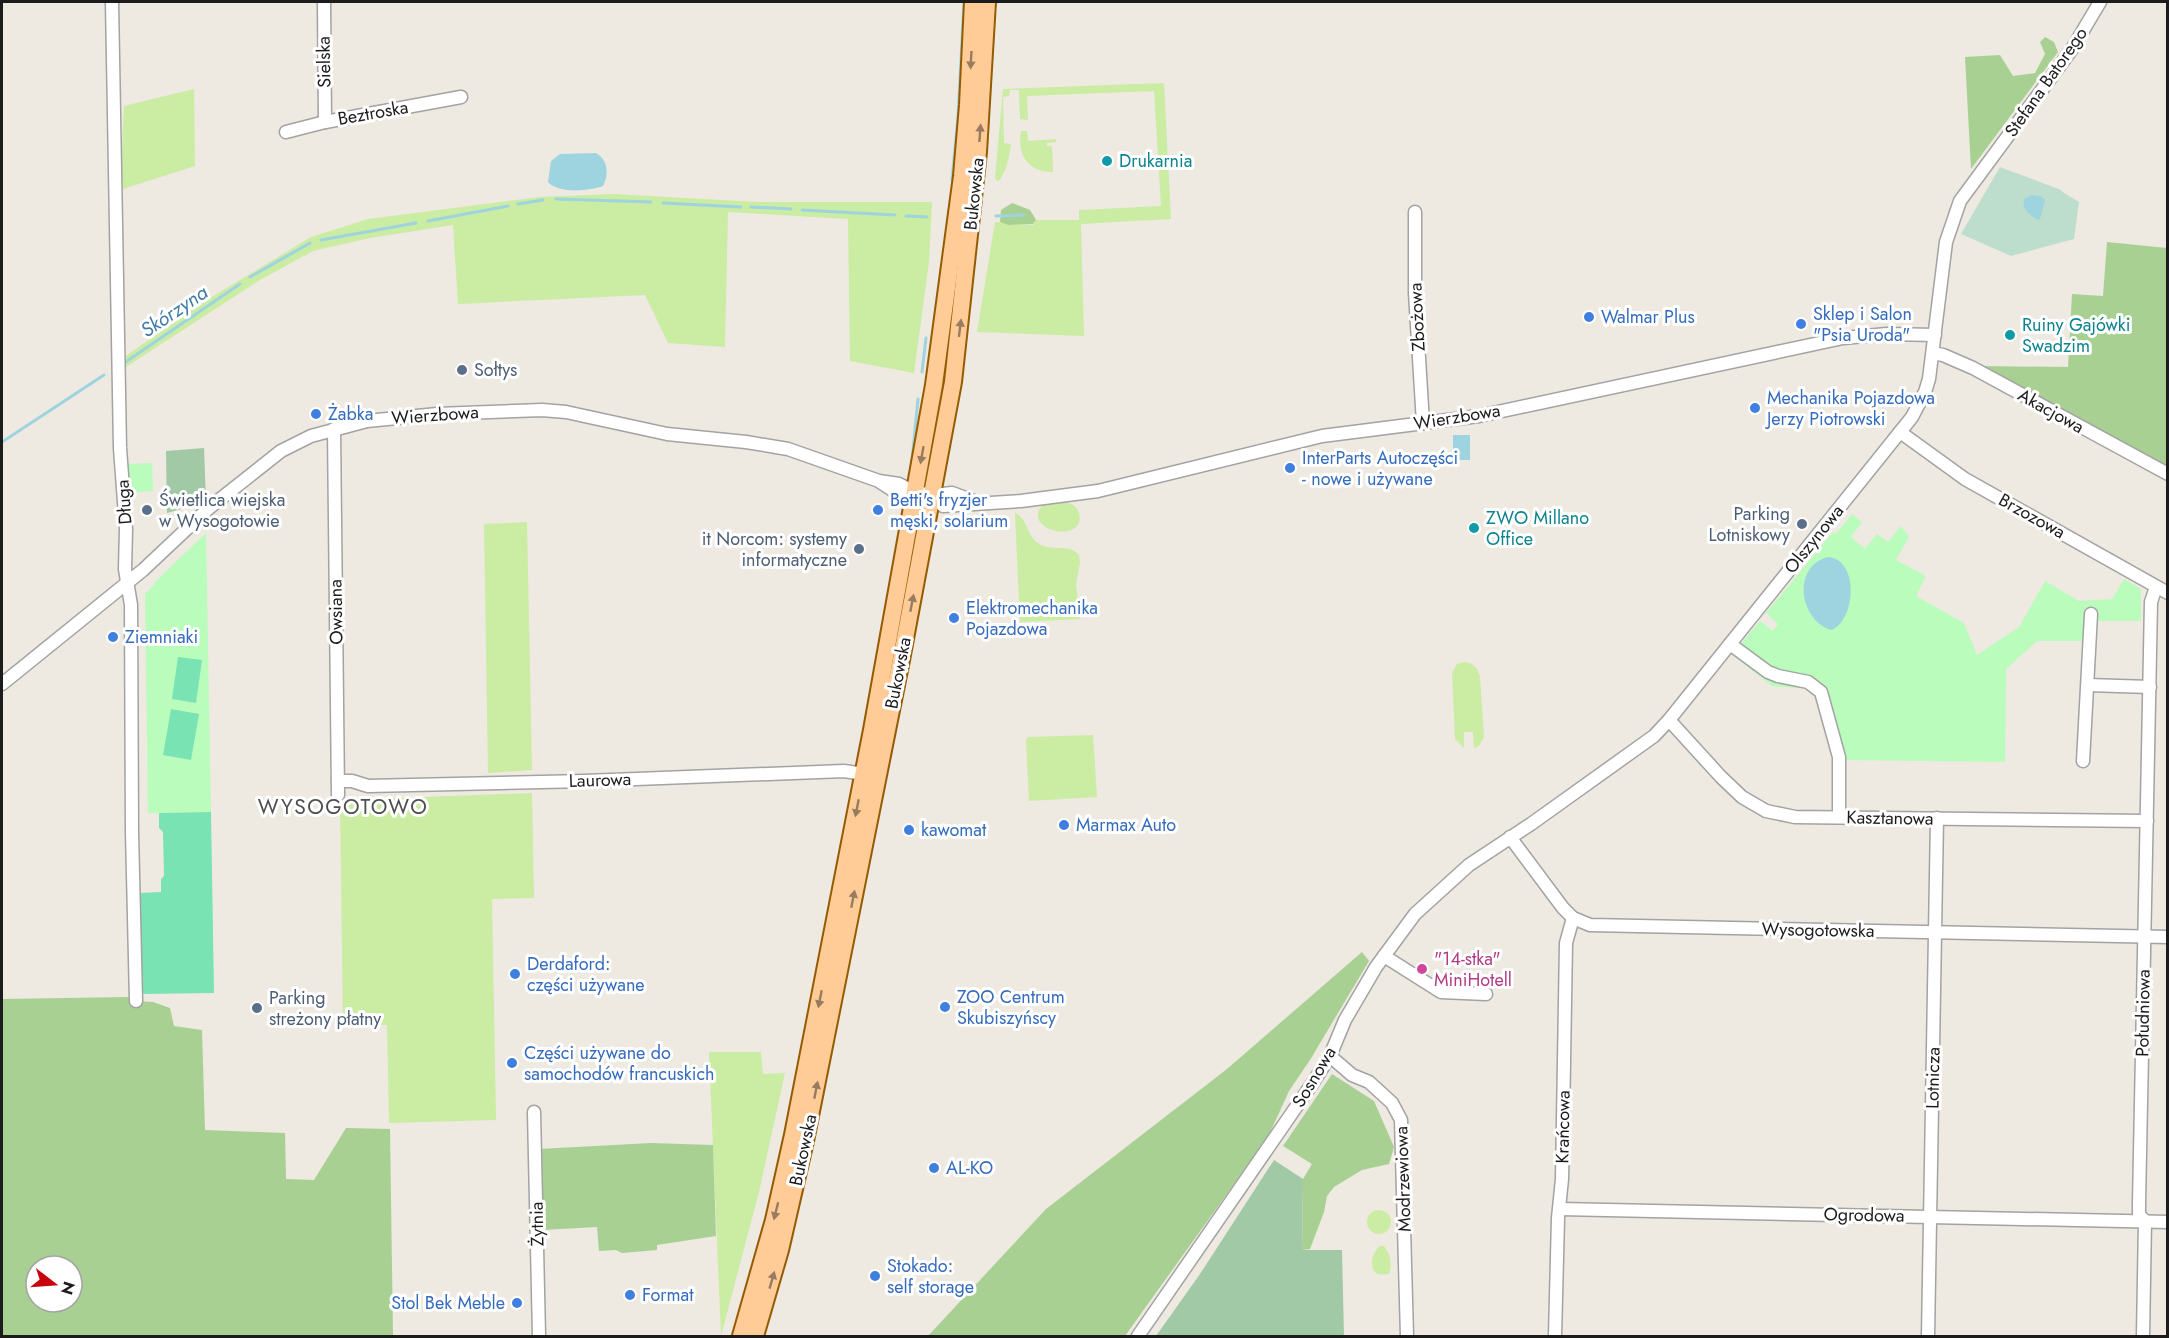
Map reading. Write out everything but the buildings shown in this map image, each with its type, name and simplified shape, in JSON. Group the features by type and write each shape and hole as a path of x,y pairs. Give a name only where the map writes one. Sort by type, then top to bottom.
{"main road":[{"name":"Bukowska","path":"741,1336 789,1156 864,774 940,350 961,185 974,2"},
{"name":"Bukowska","path":"755,1336 780,1250 806,1140 938,468 956,359 966,274 978,152 987,2"}],"street":[{"name":"Długa","path":"112,2 120,448 126,529 125,569 131,605 132,832 136,1001"},
{"name":"Sielska","path":"324,2 325,122"},
{"name":"Stefana Batorego","path":"1990,160 2072,49 2100,2"},
{"name":"Beztroska","path":"286,132 325,122 461,97"},
{"name":"Olszynowa","path":"1510,837 1645,742 1670,720 1912,417 1925,392 1933,353 1943,260 1950,226 1964,196 1990,160"},
{"name":"Zbożowa","path":"1415,212 1415,292 1423,423"},
{"name":"Wierzbowa","path":"932,495 943,506 1021,501 1098,491 1322,436 1501,411 1843,338 1887,334 1935,334"},
{"name":"Akacjowa","path":"1933,353 1973,368 2168,474"},
{"name":"Wierzbowa","path":"2,684 127,582 172,544 209,508 276,454 298,441 367,421 419,415 556,411 667,435 776,446 879,481 897,493 915,492 932,495 952,493 980,504"},
{"name":"Owsiana","path":"334,429 338,795"},
{"name":"Brzozowa","path":"1900,432 1965,479 2162,590"},
{"path":"938,468 941,478 952,493"},
{"name":"Południowa","path":"2143,1336 2145,1221 2139,1215 2151,598 2162,590"},
{"path":"2083,761 2091,614"},
{"path":"1730,644 1768,672 1808,682 1821,692 1839,757 1839,817"},
{"path":"2088,685 2150,687"},
{"name":"Kasztanowa","path":"1670,720 1731,788 1766,811 1795,817 2147,821"},
{"name":"Laurowa","path":"338,781 352,781 369,786 585,781 844,771 864,774"},
{"name":"Lotnicza","path":"1928,1336 1937,819"},
{"path":"1510,837 1573,918"},
{"name":"Sosnowa","path":"1138,1336 1330,1056 1345,1020 1384,956 1415,914 1455,875 1510,837"},
{"name":"Wysogotowska","path":"1573,918 1590,925 1609,926 2168,937"},
{"name":"Krańcowa","path":"1555,1336 1566,944 1573,918"},
{"path":"1384,956 1441,992 1486,994"},
{"name":"Modrzewiowa","path":"1330,1056 1352,1075 1369,1082 1392,1103 1401,1120 1407,1336"},
{"name":"Żytnia","path":"534,1112 539,1336"},
{"name":"Ogrodowa","path":"1560,1209 2168,1222"}],"green space":[{"path":"2045,37 2054,42 2058,52 1971,169 1965,57 2000,55 2013,76 2035,73 2045,54 2040,42"},
{"path":"1164,83 1171,219 1081,224 1084,336 977,332 995,222 1008,225 1033,225 1036,220 1079,220 1079,210 1161,206 1154,91 1027,96 1028,120 1020,119 1019,90 1010,90 1009,96 1003,97 1004,143 1011,144 1006,168 997,181 995,178 1003,89"},
{"path":"194,89 195,166 120,190 124,106"},
{"path":"1021,131 1027,131 1028,141 1056,139 1056,142 1047,143 1047,146 1052,146 1053,172 1037,169 1026,161 1021,148"},
{"path":"2000,167 2061,190 2079,202 2074,239 2011,256 1961,234"},
{"path":"614,194 758,202 932,202 929,262 914,373 850,361 848,219 728,212 725,347 668,343 645,295 458,304 453,225 370,238 313,251 260,280 123,369 123,358 197,306 311,237 368,219 540,197"},
{"path":"1012,203 1030,210 1036,220 1033,224 1008,225 1000,222 1001,210"},
{"path":"2107,242 2167,248 2167,468 1974,366 2068,367 2072,294 2103,296"},
{"path":"204,448 206,502 167,513 166,451"},
{"path":"152,463 153,491 128,493 126,464"},
{"path":"1065,502 1074,506 1079,513 1079,523 1073,529 1055,531 1040,521 1038,513 1043,504"},
{"path":"1015,513 1022,519 1031,536 1038,543 1048,547 1070,549 1079,555 1080,563 1076,584 1080,619 1020,622"},
{"path":"1852,514 1862,522 1851,537 1865,549 1877,534 1888,542 1901,526 1909,537 1896,560 1926,576 1916,596 1964,623 1977,655 2019,627 2045,581 2079,601 2112,599 2124,579 2141,589 2141,621 2095,621 2095,641 2037,641 2006,669 2005,762 1844,760 1822,690 1772,686 1732,655 1760,621 1773,631 1778,624 1766,613 1833,532 1836,534"},
{"path":"527,522 532,770 488,773 484,524"},
{"path":"206,533 211,812 148,813 145,594"},
{"path":"178,657 202,660 196,703 172,699"},
{"path":"1464,662 1475,666 1480,676 1484,737 1479,746 1474,748 1473,732 1464,732 1464,748 1455,739 1452,673 1457,664"},
{"path":"171,709 199,714 191,760 163,755"},
{"path":"1093,735 1097,797 1029,801 1026,740 1028,737"},
{"path":"532,793 534,898 492,899 496,1120 389,1123 387,1025 343,1024 340,800"},
{"path":"211,812 214,993 144,994 141,991 139,893 161,892 161,879 164,876 163,832 159,828 159,813"},
{"path":"1362,952 1369,961 1289,1091 1269,1135 1125,1336 928,1336 1046,1209 1227,1069"},
{"path":"128,997 136,1001 153,1002 170,1008 174,1026 202,1030 205,1130 285,1133 286,1179 314,1180 346,1128 390,1129 393,1336 2,1336 2,999"},
{"path":"709,1052 761,1052 763,1074 785,1073 759,1192 721,1336"},
{"path":"1332,1074 1374,1101 1394,1147 1389,1164 1362,1170 1334,1187 1327,1196 1324,1212 1310,1249 1302,1250 1303,1179 1312,1164 1283,1146"},
{"path":"651,1143 713,1145 716,1236 657,1245 657,1250 622,1253 616,1250 599,1251 597,1227 542,1230 539,1149"},
{"path":"1274,1160 1303,1179 1302,1250 1342,1250 1344,1336 1156,1336 1200,1274"},
{"path":"1379,1210 1387,1214 1391,1222 1387,1230 1379,1234 1371,1230 1367,1222 1371,1214"},
{"path":"1380,1246 1384,1246 1389,1256 1391,1263 1389,1274 1378,1274 1373,1268 1373,1256"}],"water":[{"path":"596,153 605,163 606,177 603,186 566,190 548,182 551,161 560,154"},
{"path":"2031,195 2041,196 2045,200 2038,220 2029,214 2024,206 2024,199"},
{"path":"1453,435 1470,435 1470,460 1453,460"},
{"path":"1829,557 1839,561 1846,570 1851,593 1845,616 1839,625 1831,630 1820,624 1812,615 1806,604 1804,592 1809,570 1817,562"}],"waterway":[{"path":"952,180 964,2"},
{"path":"995,7 996,2"},
{"name":"Skórzyna","path":"556,199 651,202"},
{"name":"Skórzyna","path":"518,204 543,200"},
{"name":"Skórzyna","path":"663,203 741,207"},
{"name":"Skórzyna","path":"428,221 508,206"},
{"name":"Skórzyna","path":"751,207 791,209"},
{"name":"Skórzyna","path":"802,210 895,215"},
{"name":"Skórzyna","path":"996,216 1024,215"},
{"name":"Skórzyna","path":"906,216 927,217"},
{"name":"Skórzyna","path":"321,240 416,223"},
{"name":"Skórzyna","path":"250,277 310,243"},
{"name":"Skórzyna","path":"124,363 240,284"},
{"path":"922,372 926,338"},
{"name":"Skórzyna","path":"2,442 104,375"},
{"path":"912,461 918,399"}],"place":[{"name":"Drukarnia","path":"1107,161"},
{"name":"Walmar Plus","path":"1589,317"},
{"name":"Sklep i Salon \"Psia Uroda\"","path":"1801,324"},
{"name":"Ruiny Gajówki Swadzim","path":"2010,335"},
{"name":"Sołtys","path":"462,370"},
{"name":"Mechanika Pojazdowa Jerzy Piotrowski","path":"1755,408"},
{"name":"Żabka","path":"316,414"},
{"name":"InterParts Autoczęści - nowe i używane","path":"1290,468"},
{"name":"Świetlica wiejska w Wysogotowie","path":"147,510"},
{"name":"Betti's fryzjer męski, solarium","path":"878,510"},
{"name":"Parking Lotniskowy","path":"1802,524"},
{"name":"ZWO Millano Office","path":"1474,528"},
{"name":"it Norcom: systemy informatyczne","path":"859,549"},
{"name":"Elektromechanika Pojazdowa","path":"954,618"},
{"name":"Ziemniaki","path":"113,637"},
{"name":"Marmax Auto","path":"1064,825"},
{"name":"kawomat","path":"909,830"},
{"name":"\"14-stka\" MiniHotell","path":"1422,969"},
{"name":"Derdaford: części używane","path":"515,974"},
{"name":"ZOO Centrum Skubiszyńscy","path":"945,1007"},
{"name":"Parking streżony płatny","path":"257,1008"},
{"name":"Części używane do samochodów francuskich","path":"512,1063"},
{"name":"AL-KO","path":"934,1168"},
{"name":"Stokado: self storage","path":"875,1276"},
{"name":"Format","path":"630,1295"},
{"name":"Stol Bek Meble","path":"517,1303"}],"district":[{"name":"WYSOGOTOWO","path":"343,807"}]}
